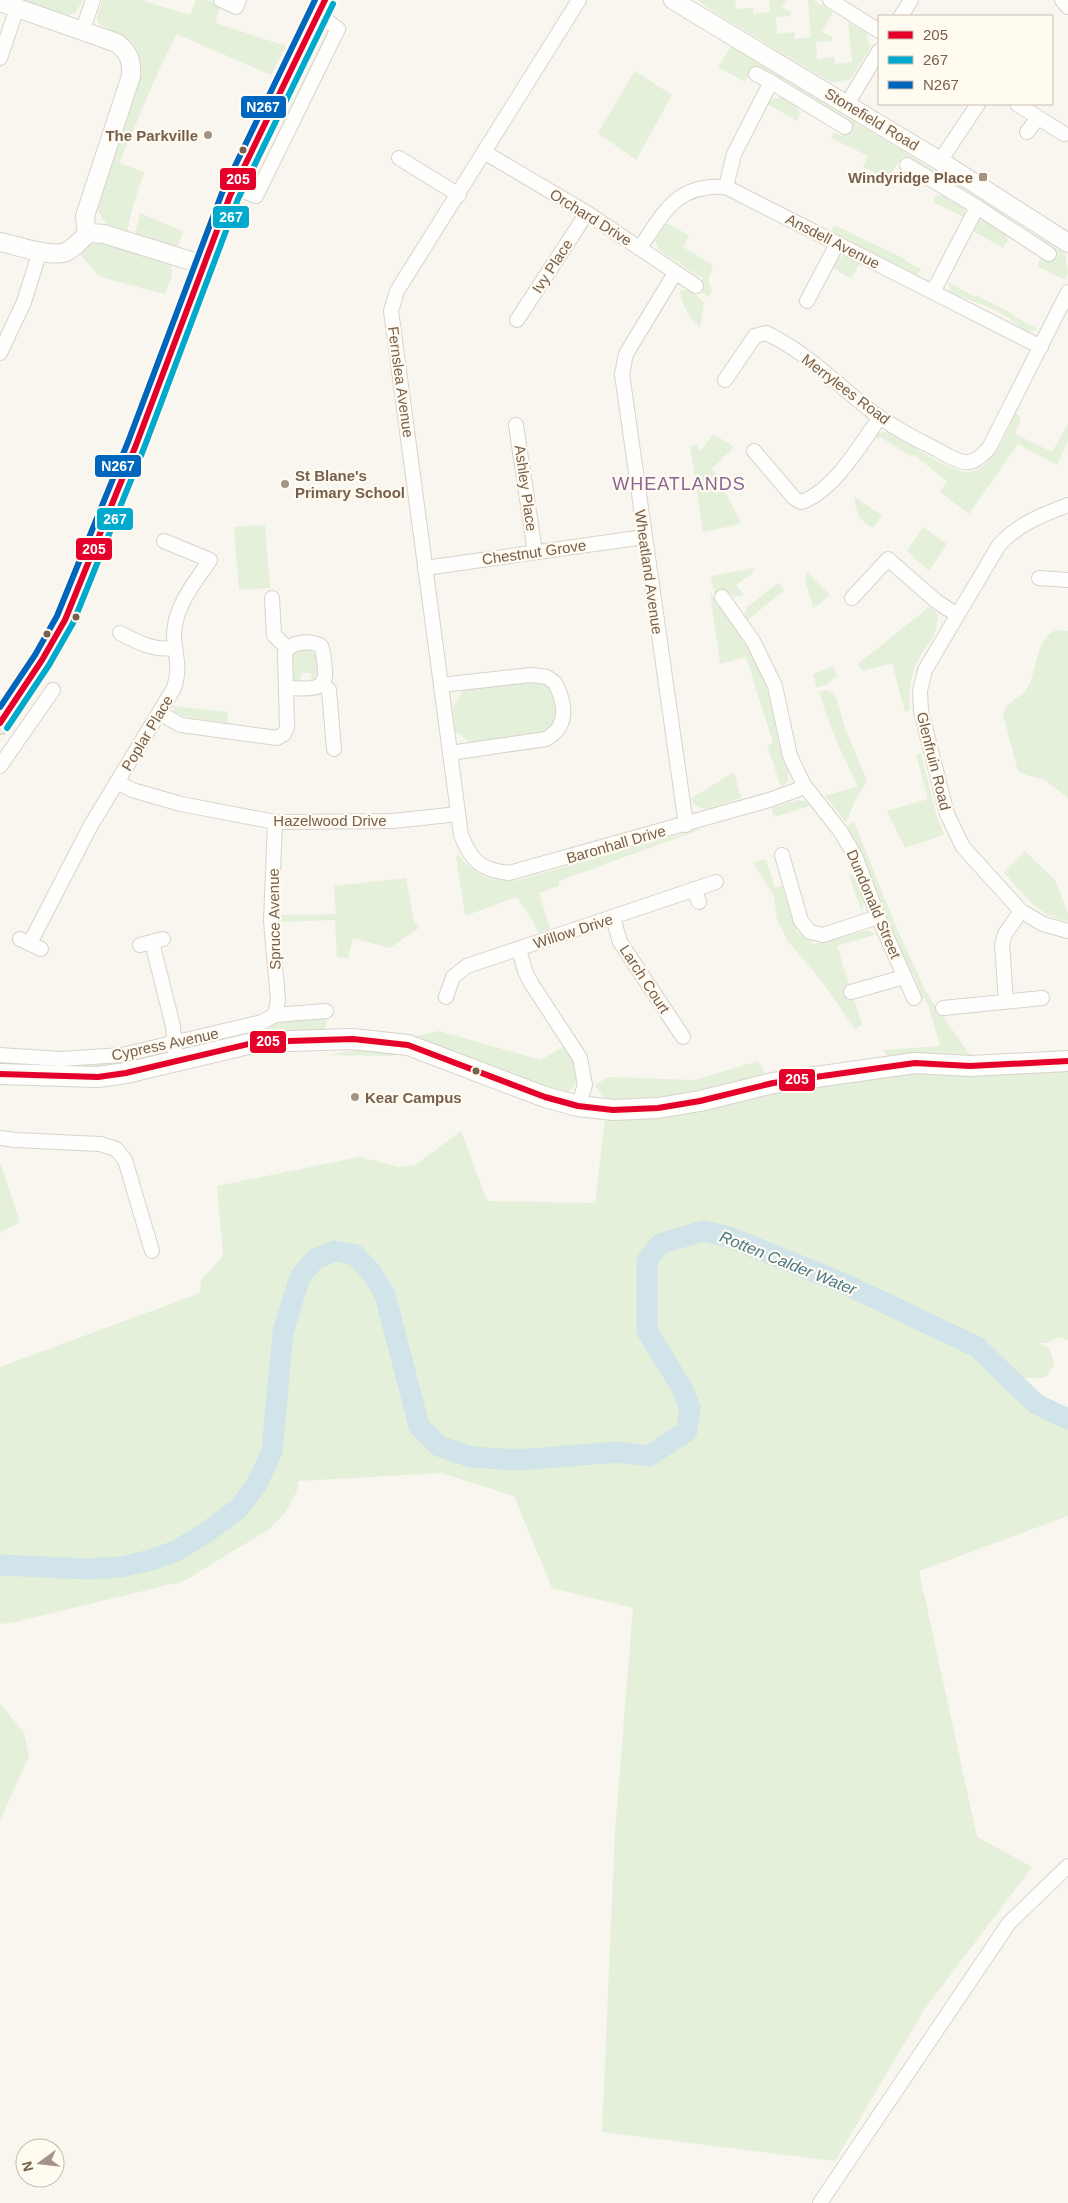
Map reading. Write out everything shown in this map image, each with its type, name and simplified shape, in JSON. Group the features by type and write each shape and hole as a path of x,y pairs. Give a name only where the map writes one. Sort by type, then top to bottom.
{"main road":[{"path":"0,723 22,691 64,620 136,444 234,188 322,7"},
{"path":"0,1074 98,1077 175,1052 257,1042 353,1038 408,1045 545,1097 578,1106 613,1110 656,1108 700,1102 773,1083 914,1063 970,1066 1068,1061"}],"street":[{"path":"82,32 93,0"},
{"path":"221,0 236,6 239,0"},
{"name":"Fernslea Avenue","path":"458,814 392,311 398,291 579,0"},
{"name":"Stonefield Road","path":"673,0 940,161 1068,243"},
{"path":"830,0 878,30"},
{"path":"902,15 911,0"},
{"path":"1062,0 1068,7"},
{"path":"0,58 8,5 117,43 126,50 132,63 131,76 85,216 86,228 90,233"},
{"path":"847,104 878,53"},
{"path":"756,74 844,127"},
{"path":"726,187 734,154 771,82"},
{"path":"940,161 977,105"},
{"path":"1018,105 1064,134"},
{"path":"1027,132 1038,118"},
{"name":"Orchard Drive","path":"484,152 588,212 696,286"},
{"path":"399,158 458,195"},
{"path":"907,165 1049,254"},
{"name":"Ansdell Avenue","path":"640,248 664,212 682,195 697,188 726,187 1040,348"},
{"path":"933,292 977,208"},
{"name":"Ivy Place","path":"517,320 588,212"},
{"path":"0,242 58,253 66,252 82,237 90,233 104,234 204,265"},
{"path":"807,301 837,244"},
{"path":"0,353 24,302 40,251"},
{"name":"Wheatland Avenue","path":"675,273 626,354 622,374 686,825"},
{"name":"Merrylees Road","path":"725,380 755,336 766,333 797,351 827,373 880,417 922,442 956,459 971,462 980,458 989,448 1068,292"},
{"path":"754,451 794,498 801,502 809,500 843,470 880,417"},
{"name":"Ashley Place","path":"516,425 535,552"},
{"name":"Glenfruin Road","path":"1068,505 1022,525 1009,534 999,545 925,670 920,691 921,711 947,814 954,832 963,847 1021,911 1043,924 1068,931"},
{"name":"Chestnut Grove","path":"425,568 644,537"},
{"name":"Poplar Place","path":"30,943 91,825 174,688 179,674 174,633 178,614 184,599 210,560 164,540"},
{"path":"852,598 888,559 936,601 957,615"},
{"path":"1039,578 1068,580"},
{"name":"Dundonald Street","path":"722,596 753,641 775,686 790,756 804,785 850,845 878,917 914,998"},
{"path":"272,598 274,635 288,648"},
{"path":"120,633 145,646 163,650 175,648"},
{"path":"159,713 181,725 277,738 284,734 287,727 285,653 288,648 295,644 314,642 320,646 323,652 326,679 323,684 316,687 286,688"},
{"path":"441,685 539,674 555,683 562,704 561,726 546,739 450,753"},
{"path":"323,684 329,690 334,749"},
{"path":"0,766 52,690"},
{"path":"22,691 42,706"},
{"name":"Hazelwood Drive","path":"117,782 132,790 181,804 275,822 393,821 458,814"},
{"name":"Baronhall Drive","path":"458,814 460,835 474,860 482,867 509,873 686,825 769,800 797,790 804,785"},
{"name":"Spruce Avenue","path":"275,822 271,921 278,1000 275,1015"},
{"path":"782,855 801,921 810,932 823,934 878,917"},
{"name":"Willow Drive","path":"446,997 448,973 613,918 696,896 716,882"},
{"path":"1006,1001 1002,944 1004,934 1021,911"},
{"name":"Larch Court","path":"613,918 620,942 683,1037"},
{"path":"152,942 173,1026 175,1052"},
{"path":"519,949 525,971 531,983 580,1058 585,1085 578,1106"},
{"name":"Dundonald Street","path":"851,992 904,977"},
{"path":"943,1008 1042,998"},
{"name":"Cypress Avenue","path":"0,1055 89,1058 175,1052 262,1022 275,1015 326,1011"},
{"path":"658,1025 670,1017"},
{"path":"0,1138 100,1144 116,1150 125,1160 152,1251"},
{"path":"820,2203 1009,1923 1068,1866"}],"green space":[{"path":"17,0 83,0 75,13 60,15"},
{"path":"102,0 141,0 190,15 196,0 210,1 220,7 215,23 286,46 271,75 177,34 162,63 119,163 144,172 127,232 106,224 97,209 108,169 142,71 137,50 130,41 99,24 97,18"},
{"path":"697,0 735,0 736,9 753,8 754,14 770,12 769,0 786,0 782,7 791,12 791,16 776,17 777,34 794,32 795,39 811,37 808,0 813,0 833,12 822,31 832,37 832,41 816,42 817,59 834,57 835,64 852,62 848,22 866,32 870,48 851,79 832,83"},
{"path":"328,29 330,31 256,187 251,189"},
{"path":"731,46 936,171 935,174 942,178 944,176 1065,254 1068,273 1065,280 1037,266 1041,258 1047,261 1052,251 903,156 892,172 902,178 898,184 863,167 868,156 831,138 834,132 841,136 848,123 757,69 752,80 747,77 745,82 718,67"},
{"path":"635,71 672,95 636,160 598,133"},
{"path":"783,97 797,105 800,113 797,121 768,104 770,100"},
{"path":"944,194 963,206 966,213 964,217 933,202 936,195"},
{"path":"140,213 183,231 178,246 135,234"},
{"path":"985,220 1003,232 1008,240 1003,248 973,231 979,221"},
{"path":"666,223 689,235 683,247 713,265 708,280 712,291 708,297 697,289 703,279 659,250 655,241"},
{"path":"834,225 905,259 905,261 921,269 917,275 831,231"},
{"path":"102,242 171,265 172,276 165,294 98,275 79,253 87,246"},
{"path":"845,256 860,263 851,279 833,268 836,257"},
{"path":"948,282 975,297 976,295 1013,314 1013,316 1038,329 1028,332 996,311 950,292"},
{"path":"689,290 704,302 700,328 684,307 680,291"},
{"path":"1016,413 1021,418 1015,434 1052,452 1068,424 1068,441 1057,465 1018,444 969,514 940,492 947,481 914,455 912,457 880,437 878,439 873,436 884,432 896,435 919,447 918,450 944,464 960,471 971,472 980,468 996,452"},
{"path":"713,434 734,447 712,468 741,522 740,524 703,532 690,446 696,444 701,451"},
{"path":"854,497 882,515 873,528 864,523 859,516"},
{"path":"265,525 270,588 239,590 234,527"},
{"path":"923,527 947,544 929,571 907,551"},
{"path":"753,568 754,572 736,585 744,595 735,597 726,591 718,597 714,591 711,576"},
{"path":"807,572 830,595 814,608 805,582"},
{"path":"778,583 784,590 747,621 745,617 746,608"},
{"path":"710,592 744,642 764,682 773,709 780,749 789,775 786,784 781,787 767,745 773,743 746,657 720,664"},
{"path":"929,607 936,612 937,626 935,633 916,664 910,687 910,710 905,712 892,663 863,671 858,664"},
{"path":"1057,630 1068,631 1068,798 1045,780 1018,771 1003,715 1007,706 1028,687 1041,646 1050,633"},
{"path":"306,648 316,656 320,676 312,683 311,673 301,673 300,683 295,683 291,678 290,656 296,650"},
{"path":"834,666 837,676 827,684 817,688 813,674"},
{"path":"530,680 548,686 555,697 557,716 552,728 546,732 526,738 473,745 455,731 453,708 464,688"},
{"path":"827,690 835,694 845,728 867,781 856,798 846,823 825,796 858,786 836,740 819,692"},
{"path":"173,706 227,712 228,723 182,716 174,712"},
{"path":"921,753 937,817 944,835 905,848 887,811 928,799 916,754"},
{"path":"734,772 741,798 705,809 696,806 690,799"},
{"path":"798,800 805,801 810,806 774,817 771,808"},
{"path":"854,822 894,922 926,992 972,1058 888,1057 883,1050 940,1046 928,1004 922,996 913,973 909,974 861,857 863,855 847,826"},
{"path":"698,829 559,881 559,886 539,893 550,929 538,933 533,921 517,897 465,916 456,856 459,855 471,868 483,876 515,881"},
{"path":"1025,851 1055,880 1068,913 1068,921 1048,915 1032,903 1004,872"},
{"path":"766,859 775,888 784,885 797,931 814,944 864,931 877,934 837,946 862,1025 855,1029 823,983 787,940 777,919 774,896 753,863"},
{"path":"853,875 864,901 862,913 849,876"},
{"path":"406,878 414,922 420,927 390,948 353,938 348,959 337,957 335,920 280,922 280,915 336,914 334,886"},
{"path":"329,1016 323,1032 184,1052 183,1048 274,1024"},
{"path":"439,1031 541,1060 566,1045 576,1064 576,1083 566,1093 516,1077 413,1037"},
{"path":"370,1048 396,1053 393,1056 327,1055"},
{"path":"160,1052 163,1054 162,1058 114,1070 0,1069 0,1060"},
{"path":"758,1061 767,1075 685,1095 645,1100 604,1099 595,1085 608,1077 694,1080"},
{"path":"1068,1068 1068,1340 1059,1337 1047,1343 1039,1343 1050,1349 1054,1365 1045,1378 1026,1378 1017,1385 1059,1426 1068,1425 1068,1516 919,1571 977,1837 1032,1867 924,2010 835,2161 602,2132 615,1832 633,1608 552,1588 514,1496 441,1473 299,1481 296,1493 285,1513 268,1530 184,1581 0,1624 0,1367 200,1293 201,1280 223,1256 217,1186 360,1157 399,1167 415,1165 461,1131 487,1201 595,1203 605,1120 679,1115 773,1091 921,1073"},
{"path":"0,1162 20,1222 0,1233"},
{"path":"0,1703 24,1733 29,1756 0,1820"}],"waterway":[{"name":"Rotten Calder Water","path":"0,1565 87,1569 121,1567 151,1560 176,1551 207,1532 239,1508 257,1484 272,1451 283,1332 300,1277 315,1259 335,1251 355,1255 372,1273 385,1295 419,1426 439,1446 471,1457 519,1460 618,1452 649,1456 687,1431 690,1408 682,1388 647,1331 647,1261 660,1244 703,1231 729,1237 845,1284 977,1347 1036,1404 1068,1419"}],"transit line":[{"name":"N267","path":"0,707 35,655 57,616 128,442 222,193 315,0"},
{"name":"205","path":"0,723 42,660 65,620 136,445 230,196 325,0"},
{"name":"267","path":"7,728 49,665 73,623 144,448 238,199 333,4"},
{"name":"205","path":"0,1074 98,1077 126,1073 257,1042 353,1039 408,1045 545,1097 578,1106 613,1110 658,1108 700,1101 773,1083 915,1063 970,1066 1068,1061"}],"place":[{"name":"The Parkville","path":"208,135"},
{"name":"Windyridge Place","path":"983,177"},
{"name":"St Blane's Primary School","path":"285,484"},
{"name":"Kear Campus","path":"355,1097"}],"district":[{"name":"WHEATLANDS","path":"679,484"}]}
